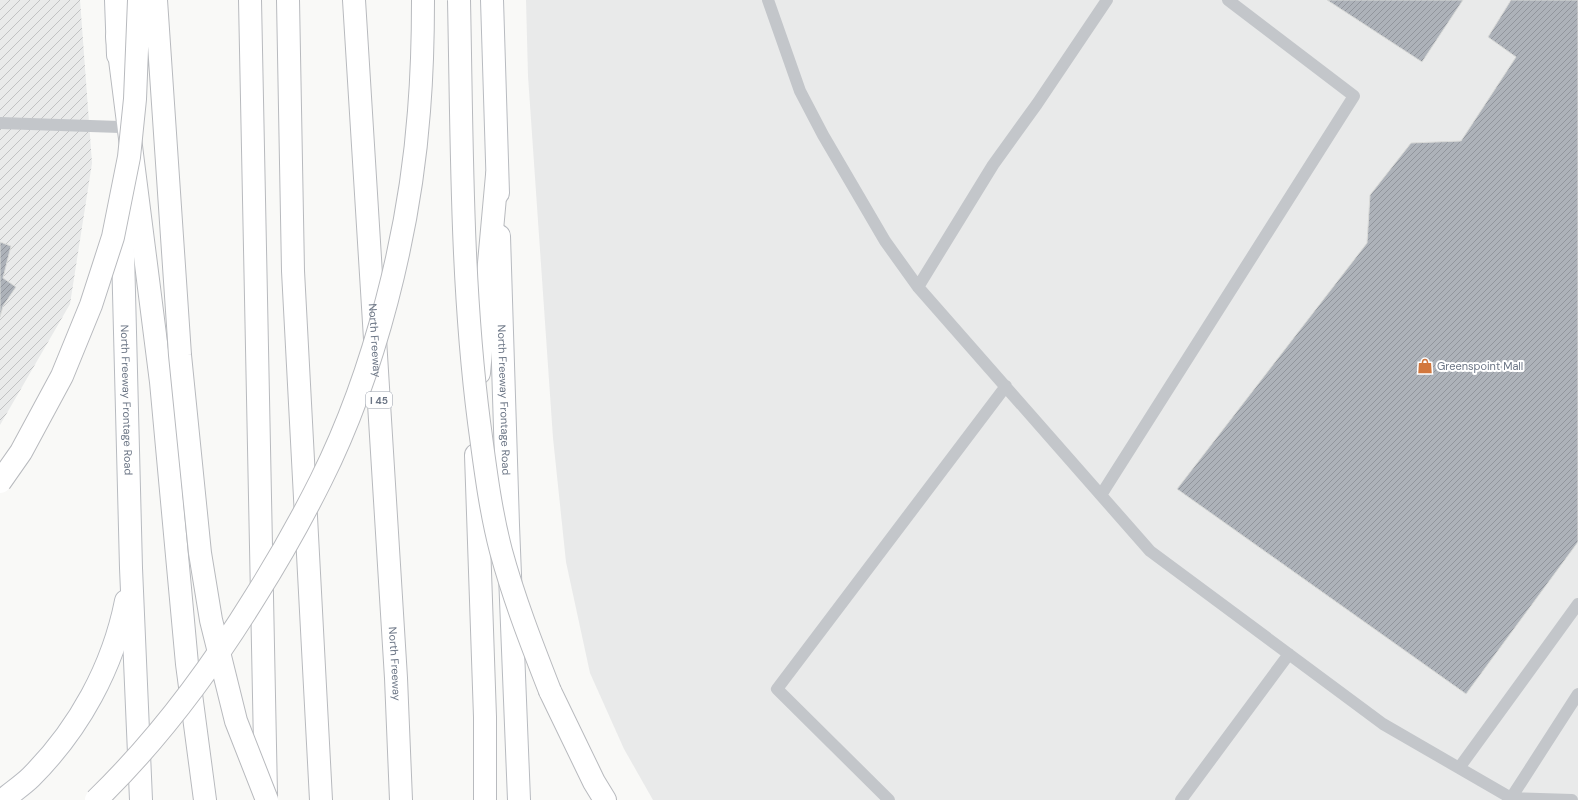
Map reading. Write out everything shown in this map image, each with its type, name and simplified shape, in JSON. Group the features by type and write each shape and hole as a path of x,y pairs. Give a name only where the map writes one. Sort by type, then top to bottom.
{"main road":[{"name":"North Freeway Frontage Road","path":"116,0 131,568 141,800"},
{"path":"0,482 21,452 62,376 91,305 113,237 129,157 135,99 139,0"},
{"path":"156,0 180,355 200,553 211,620 236,721 266,800"},
{"path":"250,0 266,800"},
{"path":"288,0 293,270 321,800"},
{"name":"North Freeway","path":"354,0 396,678 401,800"},
{"path":"96,800 117,779 164,726 207,672 237,627 297,526 322,480 343,431 361,385 388,293 408,204 419,112 423,0"},
{"path":"459,0 467,282 473,375 488,486 501,550 522,620 550,691 594,782 605,800"},
{"name":"North Freeway Frontage Road","path":"492,0 508,525 519,800"},
{"path":"117,36 161,382 187,664 205,800"},
{"path":"484,800 485,718 475,424 497,175"},
{"path":"3,800 31,777 62,743 87,704 108,664 123,616 131,568"}],"lane":[{"path":"768,0 800,91 823,135 885,241 918,287 1150,551 1383,724 1511,798 1572,800"},
{"path":"918,287 993,165 1037,104 1106,0"},
{"path":"1101,495 1354,96 1228,0"},
{"path":"0,123 120,127"},
{"path":"889,800 777,689 1006,386"},
{"path":"1459,768 1578,604"},
{"path":"1181,800 1289,654"},
{"path":"1511,798 1578,694"}],"shaded area":[{"path":"0,0 80,0 92,163 70,304 0,425"},
{"path":"526,0 1578,0 1578,800 653,800 624,749 590,673 566,562 553,438 528,76"}],"building":[{"path":"1327,0 1463,0 1422,62"},
{"name":"Greenspoint Mall","path":"1511,0 1578,0 1578,542 1466,694 1177,489 1367,243 1370,195 1411,143 1461,141 1516,57 1488,37"},
{"path":"0,242 11,246 3,278 16,287 3,306 0,317"}],"place":[{"name":"Greenspoint Mall","path":"1425,366"}]}
